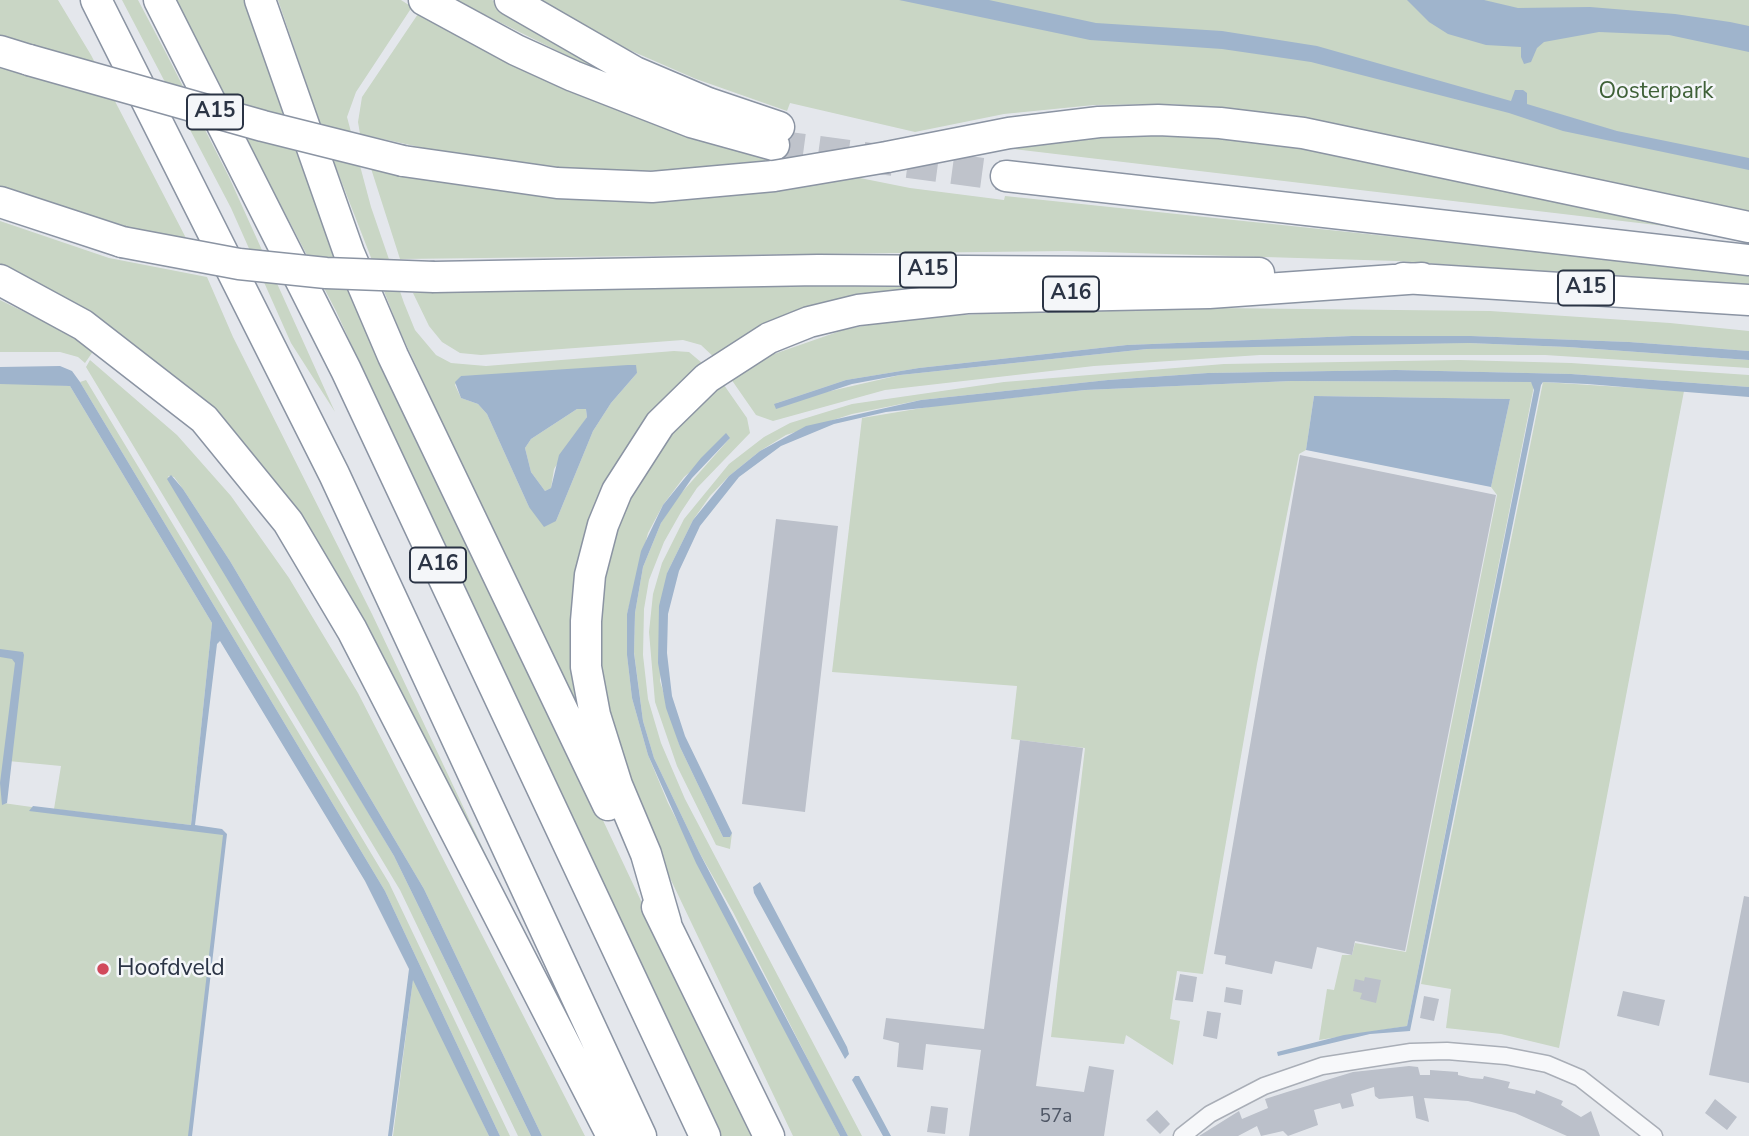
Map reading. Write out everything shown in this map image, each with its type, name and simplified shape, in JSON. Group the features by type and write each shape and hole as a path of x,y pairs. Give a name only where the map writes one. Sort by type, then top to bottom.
{"highway":[{"name":"A16","path":"96,0 334,474 641,1136"},
{"name":"A16","path":"159,0 346,370 705,1136"},
{"name":"A16","path":"261,0 349,253 393,356 769,1136"},
{"path":"432,5 516,50 626,98 691,122 777,136 635,72 510,0"},
{"name":"A15","path":"0,51 263,126 403,161 557,183 652,187 774,176 1009,132 1099,121 1220,122 1303,133 1749,227"},
{"name":"A15","path":"1006,176 1749,260"},
{"name":"A15","path":"0,202 122,242 183,256 326,273 434,277 818,270 1173,270 1422,278 1749,300"},
{"name":"A16","path":"666,923 646,854 617,785 595,715 586,667 590,575 603,525 617,491 660,424 719,369 769,338 810,323 858,310 911,303 1050,295 1209,293 1422,278"},
{"path":"0,280 83,325 204,419 288,522 358,642 612,1136"}],"street":[{"path":"1182,1136 1210,1114 1264,1086 1322,1066 1410,1052 1447,1051 1547,1063 1580,1078 1654,1136"}],"green space":[{"path":"0,0 58,0 91,55 187,240 93,219 0,187 0,57 37,47 0,36"},
{"path":"122,0 138,0 166,53 229,177 335,412 291,343 231,208"},
{"path":"174,0 249,0 465,528 752,1136 719,1136 500,672 336,311"},
{"path":"278,0 401,0 412,7 356,92 347,117 371,207 415,330 436,355 451,363 486,366 674,351 689,352 708,368 604,498 596,753 398,327 328,147","holes":["637,373 611,403 593,431 556,521 529,507 487,414 478,404 461,398 455,385 461,376"]},
{"path":"455,0 492,0 648,89 600,72"},
{"name":"Oosterpark","path":"541,0 1749,0 1749,215 1322,121 1240,110 1171,104 1094,105 1004,114 915,132 790,103 787,111 696,79 627,49"},
{"path":"420,11 558,85 602,103 642,118 787,159 726,169 585,172 474,159 360,134 358,122 362,97"},
{"path":"1124,133 1272,140 1749,236 988,146"},
{"path":"367,156 471,179 845,175 910,188 1004,200 1005,196 1749,274 1749,286 1397,261 1067,251 400,259"},
{"path":"0,221 109,258 207,277 233,337 372,614 557,1005 277,486 264,467 229,427 0,268"},
{"path":"775,286 993,287 718,361 701,345 683,340 481,355 460,353 442,342 429,326 413,293"},
{"path":"0,300 94,350 85,363 78,357 60,352 0,352"},
{"path":"1122,307 1490,311 1670,323 1749,331 1749,351 1629,342 1471,336 1352,336 1127,345 919,368 846,380 774,404 900,375 1147,349 1234,345 1468,343 1568,347 1749,360 1749,368 1545,355 1260,355 1094,366 885,390 773,421 756,415 731,379 771,352 774,354 843,330 903,318"},
{"path":"90,360 177,435 231,496 289,578 358,693 585,1136 542,1136 424,889 230,561 183,489 174,477 168,476 394,856 531,1136 518,1136 400,890 86,367"},
{"path":"1459,360 1571,363 1749,375 1749,387 1571,374 1396,370 1208,373 1108,380 921,400 852,414 786,435 760,451 729,476 710,496 693,520 667,573 660,681 680,747 723,837 730,837 732,833 730,849 716,845 677,766 655,702 649,632 653,594 662,563 684,519 729,464 764,437 790,423 852,404 1004,382 1224,364"},
{"path":"86,380 389,883 510,1136 500,1136 385,891 80,382"},
{"path":"0,381 70,386 212,623 191,825 54,809 61,766 8,761 3,803 225,834 190,1136 0,1136"},
{"path":"1291,381 1531,382 1534,386 1407,1026 1319,1040 1327,989 1334,990 1342,955 1352,955 1355,943 1406,952 1497,495 1491,487 1510,399 1314,396 1306,450 1299,454 1257,664 1203,974 1177,971 1170,1019 1180,1021 1173,1065 1126,1035 1124,1044 1051,1037 1085,748 1011,739 1017,686 832,672 862,418 934,406 1085,390"},
{"path":"1543,382 1684,391 1559,1048 1501,1034 1446,1028 1451,989 1421,984"},
{"path":"724,385 747,418 750,433 697,488 664,542 649,580 644,609 643,655 648,699 661,743 685,799 862,1136 848,1136 831,1105 733,912 699,852 654,758 643,721 634,652 635,613 643,567 661,523 676,499 730,438 684,477 663,505 648,533 627,614 627,655 632,698 648,755 668,803 840,1136 793,1136 640,815 600,681 598,602 614,528 652,453 707,398"},
{"path":"577,409 586,409 587,417 554,469 551,488 545,491 531,472 525,448 531,439"},
{"path":"413,979 421,991 489,1136 393,1136"}],"water":[{"path":"899,0 989,0 1096,23 1222,31 1317,46 1511,101 1515,90 1523,90 1527,93 1527,104 1617,131 1749,158 1749,170 1563,131 1509,113 1311,62 1222,49 1090,40"},
{"path":"1407,0 1484,0 1518,8 1590,7 1730,22 1749,26 1749,52 1669,35 1599,32 1544,42 1537,48 1531,62 1524,64 1521,47 1486,45 1448,34 1429,22"},
{"path":"1352,336 1471,336 1629,342 1749,351 1749,360 1468,343 1147,349 900,375 852,384 776,409 774,404 846,380 919,368 1127,345"},
{"path":"628,365 636,365 637,373 611,403 593,431 556,521 544,527 529,507 487,414 478,404 461,398 455,382 461,376","holes":["577,409 586,409 587,417 559,455 551,488 545,491 531,472 525,448 531,439"]},
{"path":"60,366 72,371 80,382 385,891 500,1136 489,1136 413,980 392,1136 388,1136 409,969 365,881 220,641 217,644 195,825 222,829 227,834 192,1136 188,1136 223,835 29,811 33,806 191,825 212,623 70,386 0,384 0,367"},
{"path":"1396,370 1571,374 1749,387 1749,397 1587,384 1543,382 1541,385 1410,1031 1370,1034 1278,1056 1277,1052 1344,1035 1407,1026 1534,390 1531,382 1291,381 1085,390 886,412 834,424 781,446 739,477 700,526 679,571 668,614 667,653 672,696 685,736 732,833 730,837 723,837 680,747 666,708 658,663 659,606 667,573 693,520 729,476 760,451 806,426 921,400 1108,380 1208,373"},
{"path":"1314,396 1510,399 1491,487 1306,450"},
{"path":"726,433 730,438 692,478 661,523 643,567 635,613 634,653 643,721 654,758 699,852 848,1136 840,1136 696,863 648,755 632,698 627,655 627,614 641,551 663,505 701,458"},
{"path":"171,475 230,561 424,889 542,1136 531,1136 394,856 167,479"},
{"path":"0,649 23,652 24,655 7,803 2,805 0,783 15,663 12,659 0,657"},
{"path":"760,882 847,1047 849,1054 845,1059 754,893 753,887"},
{"path":"859,1076 891,1136 883,1136 852,1080"}],"building":[{"path":"1300,455 1496,495 1405,951 1355,941 1352,955 1317,947 1312,969 1275,961 1272,974 1225,964 1226,956 1214,954"},
{"path":"776,519 838,526 805,812 742,804"},
{"path":"1020,740 1083,748 1036,1086 1084,1092 1089,1066 1114,1070 1104,1136 969,1136 981,1050 926,1044 923,1070 897,1067 899,1043 883,1039 886,1018 984,1029"},
{"path":"1744,896 1749,897 1749,1083 1709,1075"},
{"path":"1180,974 1197,977 1193,1002 1175,1000"},
{"path":"1365,977 1381,980 1376,1003 1360,999 1362,993 1353,991 1355,979 1364,981"},
{"path":"1226,987 1243,990 1241,1005 1224,1002"},
{"path":"1623,991 1665,1000 1659,1026 1617,1016"},
{"path":"1424,996 1439,999 1434,1021 1420,1018"},
{"path":"1207,1011 1221,1013 1217,1039 1203,1036"},
{"path":"1418,1067 1420,1075 1430,1075 1430,1070 1458,1072 1458,1075 1471,1078 1483,1079 1484,1076 1510,1082 1508,1088 1535,1094 1536,1090 1563,1101 1561,1105 1581,1117 1591,1111 1600,1136 1567,1136 1515,1113 1468,1101 1424,1098 1429,1122 1416,1118 1413,1096 1379,1099 1375,1096 1374,1087 1351,1094 1354,1106 1342,1109 1340,1103 1314,1110 1318,1125 1288,1136 1283,1131 1261,1136 1257,1126 1238,1136 1199,1136 1239,1111 1242,1119 1268,1108 1265,1099 1353,1072"},
{"path":"1715,1099 1737,1117 1727,1130 1705,1113"},
{"path":"931,1106 948,1108 945,1134 927,1132"},
{"path":"1157,1110 1170,1124 1160,1134 1146,1120"}],"tunnel":[{"path":"774,145 1006,176"}],"place":[{"name":"Hoofdveld","path":"103,969"}]}
